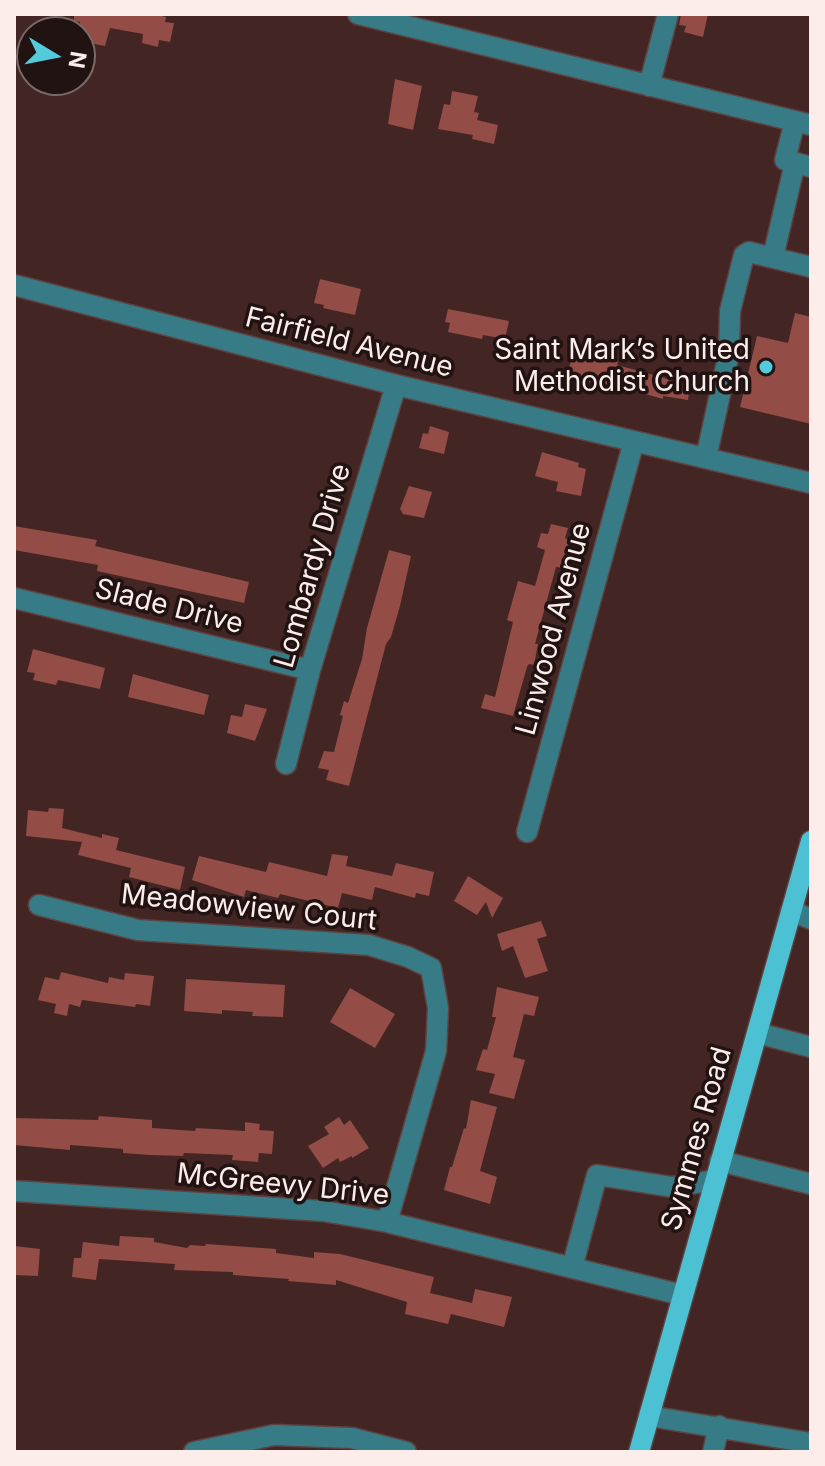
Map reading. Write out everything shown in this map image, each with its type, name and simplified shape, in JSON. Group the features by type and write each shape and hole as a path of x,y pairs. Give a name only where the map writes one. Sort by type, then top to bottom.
{"main road":[{"name":"Symmes Road","path":"639,1452 811,841"}],"street":[{"path":"358,14 379,16 803,123 785,160 803,165 773,257"},
{"path":"649,86 668,14"},
{"path":"706,458 729,353 730,311 744,255 749,252 811,267"},
{"name":"Fairfield Avenue","path":"14,285 396,385 811,483"},
{"name":"Lombardy Drive","path":"286,764 310,670 396,385"},
{"name":"Linwood Avenue","path":"527,832 634,441"},
{"name":"Slade Drive","path":"14,598 310,670"},
{"name":"Meadowview Court","path":"39,905 138,930 369,945 431,968 438,1008 436,1051 387,1222"},
{"path":"791,911 811,919"},
{"path":"757,1033 811,1047"},
{"path":"572,1268 597,1175 672,1187 717,1170 811,1184"},
{"name":"McGreevy Drive","path":"14,1191 323,1211 387,1222 682,1295"},
{"path":"649,1416 811,1443"},
{"path":"713,1452 719,1426"},
{"path":"194,1452 274,1435 352,1438 406,1452"}],"building":[{"path":"153,14 166,17 165,22 174,23 170,42 159,40 158,47 142,43 143,34 110,28 105,46 96,44 96,16 74,16"},
{"path":"681,14 708,14 703,37 684,32 686,26 679,25"},
{"path":"395,79 422,86 413,130 388,124"},
{"path":"452,91 478,96 474,112 479,113 477,120 498,125 494,144 472,139 473,135 438,129 444,104 450,105"},
{"path":"320,279 361,289 355,315 314,303"},
{"path":"448,309 509,321 505,339 483,335 482,339 448,332 450,323 445,322"},
{"name":"Saint Mark’s United Methodist Church","path":"795,313 811,317 811,424 740,407 757,336 788,343"},
{"path":"573,352 618,362 617,365 690,385 688,400 663,396 663,399 613,385 582,381 568,372"},
{"path":"430,426 449,432 444,454 419,448 423,433 428,434"},
{"path":"542,452 579,463 578,467 586,469 581,496 556,491 558,482 535,476"},
{"path":"409,486 432,492 424,518 403,514 400,509"},
{"path":"551,524 568,528 565,538 570,541 562,568 556,567 535,644 538,644 534,665 527,667 513,716 481,708 485,694 495,697 513,622 507,620 518,581 535,586 545,550 537,547 541,533 548,534"},
{"path":"14,526 97,540 95,546 249,582 244,603 97,571 98,565 14,550"},
{"path":"389,550 411,556 349,786 326,780 329,770 318,768 324,751 334,752 343,716 340,715 344,701 348,703 362,659 367,628"},
{"path":"33,649 105,668 100,689 58,680 56,685 33,680 35,673 27,672"},
{"path":"133,674 209,695 204,715 128,697"},
{"path":"245,704 267,709 255,741 227,733 231,715 242,717"},
{"path":"49,808 64,809 62,828 102,838 102,834 119,838 116,850 185,867 180,890 129,877 131,868 78,855 82,842 26,836 28,810 48,812"},
{"path":"332,854 348,856 346,866 392,876 396,863 434,872 429,896 416,893 415,898 375,887 372,900 342,893 338,908 280,894 278,898 246,890 244,897 192,880 199,856 266,872 269,862 327,876"},
{"path":"468,876 503,898 492,918 486,902 477,915 454,901"},
{"path":"541,921 547,936 537,939 548,971 525,978 513,946 502,951 497,934"},
{"path":"61,972 108,983 109,977 124,980 125,973 154,976 150,1006 82,1000 80,1007 69,1004 67,1016 54,1013 56,1004 38,1000 45,977 59,980"},
{"path":"186,979 285,985 283,1017 252,1016 253,1012 222,1010 222,1014 184,1011"},
{"path":"497,987 539,997 534,1016 524,1014 513,1057 525,1060 514,1099 489,1093 495,1074 476,1070 483,1049 487,1050 496,1017 492,1017"},
{"path":"350,988 395,1014 375,1048 330,1022"},
{"path":"471,1100 497,1107 480,1171 497,1177 490,1204 444,1190 466,1129"},
{"path":"99,1116 152,1120 152,1128 195,1131 196,1128 245,1131 245,1122 260,1124 259,1130 274,1131 272,1154 259,1153 258,1162 232,1160 233,1155 150,1155 123,1153 123,1149 70,1145 70,1150 14,1145 14,1118 98,1120"},
{"path":"339,1117 344,1125 350,1120 369,1148 340,1162 338,1158 323,1168 308,1146 329,1134 324,1127"},
{"path":"120,1236 154,1238 154,1242 187,1248 206,1244 276,1249 276,1253 314,1258 314,1252 340,1254 434,1277 430,1293 472,1303 475,1289 512,1297 504,1327 451,1314 448,1324 405,1314 407,1302 336,1280 336,1285 288,1281 233,1275 233,1272 174,1270 175,1264 99,1259 96,1280 72,1277 74,1258 81,1258 83,1242 119,1246"},
{"path":"14,1246 40,1249 38,1276 14,1275"}],"place":[{"name":"Saint Mark’s United Methodist Church","path":"766,367"}]}
